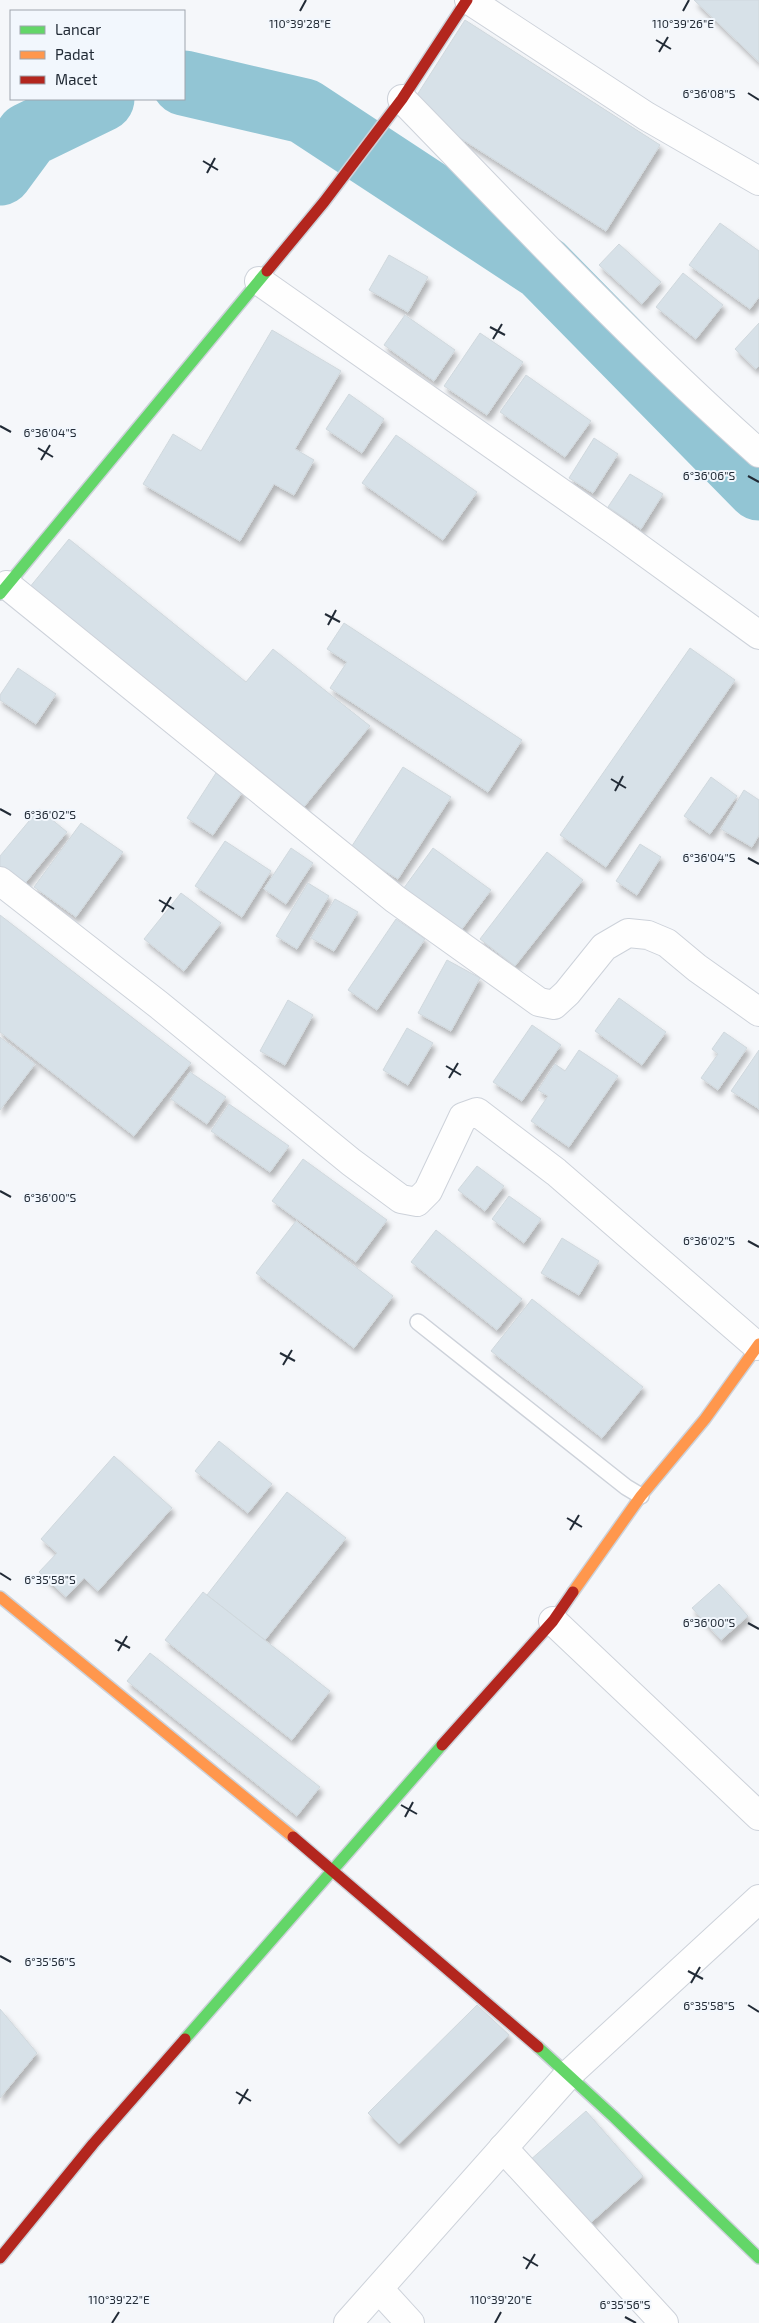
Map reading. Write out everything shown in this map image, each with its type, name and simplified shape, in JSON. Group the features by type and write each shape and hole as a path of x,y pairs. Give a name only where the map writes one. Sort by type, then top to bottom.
{"street":[{"path":"759,181 646,116 468,0 393,110 324,202 3,589 395,899 539,1002 554,1005 567,993 604,947 628,933 648,935 667,943 696,968 759,1012"},
{"path":"393,110 579,281 703,403 759,453"},
{"path":"260,281 617,532 759,635"},
{"path":"0,881 159,1005 351,1162 402,1199 416,1202 428,1190 463,1117 477,1112 556,1172 758,1345 705,1419 641,1496 554,1621 93,2144 0,2258"},
{"path":"0,1597 334,1870 569,2074 759,2258"},
{"path":"554,1621 633,1699 759,1816"},
{"path":"348,2323 569,2074 757,1906"},
{"path":"503,2148 664,2323"},
{"path":"379,2289 410,2323"}],"lane":[{"path":"418,1322 641,1496"}],"building":[{"path":"694,0 759,0 759,62"},
{"path":"465,20 660,145 606,231 410,106"},
{"path":"720,223 759,251 759,297 750,309 689,265"},
{"path":"619,244 661,282 642,304 599,265"},
{"path":"389,255 428,277 408,312 369,290"},
{"path":"683,273 723,305 696,339 656,307"},
{"path":"405,315 455,350 434,381 384,345"},
{"path":"759,323 759,366 756,369 735,349"},
{"path":"272,330 341,371 295,449 314,460 294,495 274,484 240,541 143,484 173,434 201,451"},
{"path":"480,333 523,362 487,415 444,386"},
{"path":"526,375 591,421 565,457 500,412"},
{"path":"349,394 384,419 362,453 326,429"},
{"path":"396,435 477,492 443,540 362,483"},
{"path":"594,438 618,454 593,493 569,478"},
{"path":"630,474 663,494 641,529 608,507"},
{"path":"69,539 246,682 273,649 370,726 299,813 25,593"},
{"path":"344,623 522,740 488,792 330,688 347,662 327,649"},
{"path":"690,648 735,680 606,867 560,835"},
{"path":"18,668 56,694 36,724 0,700 0,695"},
{"path":"403,767 451,797 398,879 350,849"},
{"path":"216,773 243,791 213,835 187,818"},
{"path":"711,777 737,796 710,834 684,816"},
{"path":"744,790 759,800 759,835 752,847 721,829"},
{"path":"39,809 67,832 22,887 0,868 0,856"},
{"path":"81,823 123,852 76,917 34,887"},
{"path":"225,841 271,871 242,917 195,886"},
{"path":"640,844 661,857 637,895 616,881"},
{"path":"291,848 313,863 286,904 264,889"},
{"path":"433,848 491,890 456,937 398,896"},
{"path":"547,852 583,880 515,966 480,939"},
{"path":"308,883 329,896 297,949 276,936"},
{"path":"181,893 221,923 184,971 144,939"},
{"path":"335,899 358,912 334,951 311,938"},
{"path":"0,915 191,1063 134,1136 0,1032"},
{"path":"396,919 425,939 377,1010 348,990"},
{"path":"447,960 480,978 451,1031 418,1013"},
{"path":"619,998 666,1032 642,1065 595,1031"},
{"path":"288,1000 313,1015 285,1065 260,1051"},
{"path":"532,1025 561,1045 522,1101 493,1082"},
{"path":"407,1028 433,1043 408,1085 383,1070"},
{"path":"724,1032 747,1048 718,1090 701,1078 718,1054 712,1049"},
{"path":"0,1037 35,1064 0,1110"},
{"path":"579,1050 618,1076 569,1147 531,1121 548,1096 538,1090 555,1064 565,1071"},
{"path":"759,1050 759,1109 731,1091"},
{"path":"190,1072 226,1097 207,1124 171,1099"},
{"path":"229,1104 289,1146 270,1172 211,1131"},
{"path":"303,1159 387,1220 356,1262 272,1201"},
{"path":"477,1166 504,1186 485,1211 458,1190"},
{"path":"509,1196 541,1219 524,1243 492,1219"},
{"path":"296,1221 393,1296 354,1348 256,1273"},
{"path":"436,1230 522,1299 497,1330 411,1262"},
{"path":"562,1238 599,1261 579,1295 541,1273"},
{"path":"532,1299 643,1387 602,1438 491,1351"},
{"path":"219,1441 272,1484 248,1513 195,1471"},
{"path":"114,1456 172,1508 98,1591 84,1578 66,1597 39,1572 57,1553 41,1539"},
{"path":"287,1492 346,1538 265,1640 207,1595"},
{"path":"719,1584 748,1616 721,1640 692,1608"},
{"path":"203,1592 330,1691 292,1740 165,1640"},
{"path":"150,1653 320,1787 297,1816 127,1681"},
{"path":"477,2005 509,2035 399,2144 368,2113"},
{"path":"0,2009 37,2053 0,2098"},
{"path":"586,2111 643,2176 587,2226 529,2161"}],"waterway":[{"path":"185,83 304,111 543,268 759,488"},
{"path":"0,173 28,135 100,100"}],"traffic: fast":[{"path":"0,594 267,271"},
{"path":"185,2039 442,1745"},
{"path":"538,2047 615,2118 759,2258"}],"traffic: slow":[{"path":"573,1592 641,1496 705,1419 759,1344"},
{"path":"0,1597 293,1837"}],"traffic: jam":[{"path":"267,271 324,202 402,99 467,0"},
{"path":"442,1745 553,1621 573,1592"},
{"path":"293,1837 538,2047"},
{"path":"0,2258 93,2144 185,2039"}]}
